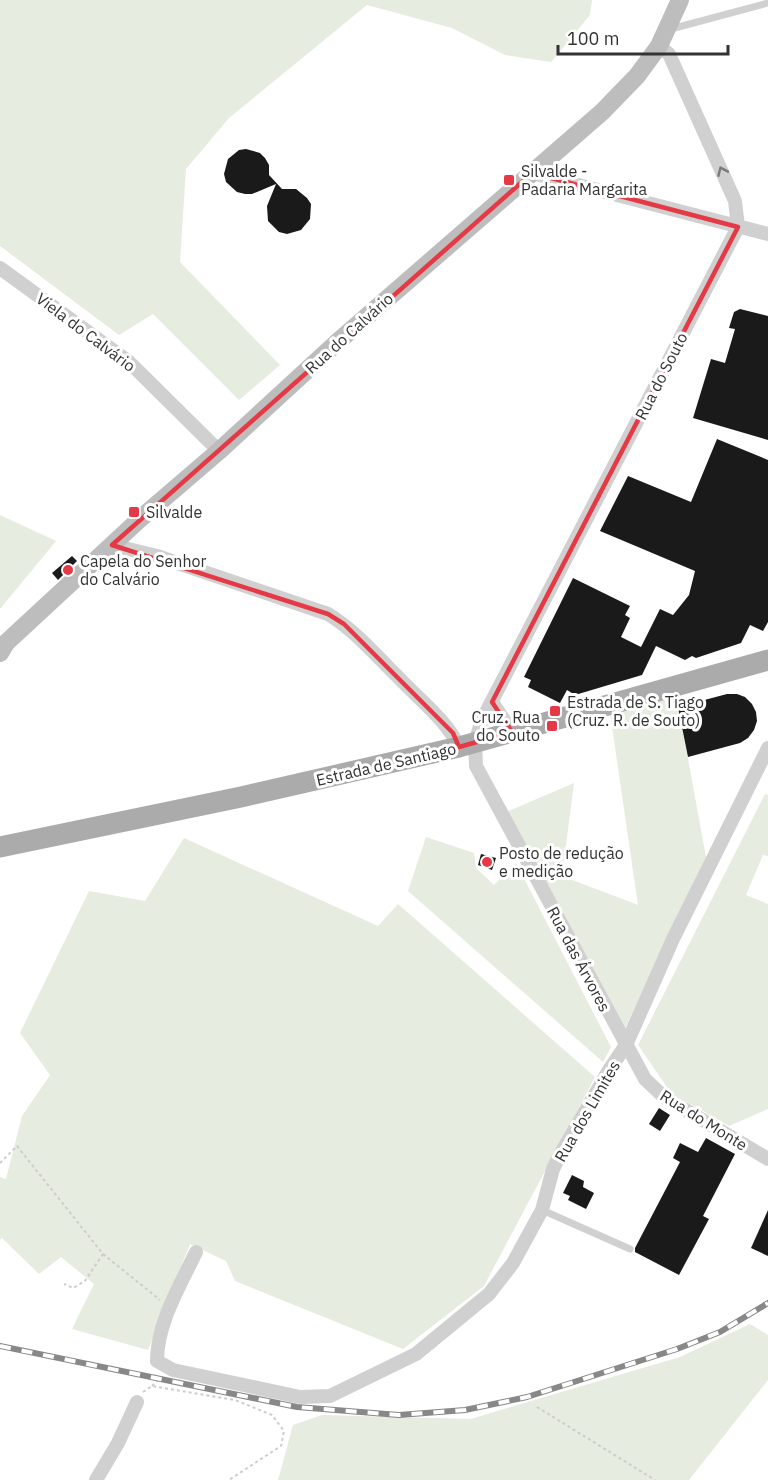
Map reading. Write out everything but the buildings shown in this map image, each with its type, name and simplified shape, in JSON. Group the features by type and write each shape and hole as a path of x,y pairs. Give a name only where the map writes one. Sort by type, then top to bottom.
{"main road":[{"name":"Rua do Calvário","path":"2,647 342,338 602,112 637,76 659,46 668,29 674,3"},
{"name":"Estrada de Santiago","path":"5,843 241,797 467,745 768,660"}],"street":[{"path":"659,46 669,54 735,201 738,227"},
{"path":"532,172 738,227 766,231"},
{"name":"Rua do Souto","path":"467,745 492,702 738,227"},
{"name":"Viela do Calvário","path":"0,268 129,362 219,451"},
{"path":"112,545 157,556 328,614 344,624 467,745"},
{"path":"492,702 512,732"},
{"name":"Rua das Árvores","path":"467,745 476,766 626,1045"},
{"name":"Rua dos Limites","path":"196,1252 170,1308 157,1344 157,1361 173,1370 300,1397 330,1396 416,1354 489,1294 513,1263 542,1210 553,1169 609,1070 626,1045 673,939 768,748"},
{"name":"Rua do Monte","path":"626,1045 645,1079 664,1098 768,1159"},
{"path":"96,1480 118,1443 137,1402"}],"lane":[{"path":"668,29 768,3"},
{"path":"542,1210 630,1249"}],"path":[{"path":"0,1163 17,1146 103,1254 170,1308"},
{"path":"64,1284 73,1287 85,1281 103,1254"},
{"path":"137,1402 141,1393 152,1386 235,1400 272,1415 284,1431 281,1446 229,1480"},
{"path":"537,1407 656,1480"}],"highlighted area":[{"path":"532,173 738,227 562,569 492,702 512,732 459,747 453,733 344,624 328,614 112,545"}],"shaded area":[{"path":"0,0 592,0 590,15 551,62 505,55 452,28 367,5 229,118 186,169 180,262 280,365 239,400 153,314 119,335 0,246"},
{"path":"0,515 56,541 0,609"},
{"path":"676,693 706,857 624,1031 506,812 574,783 562,876 638,905 610,713"},
{"path":"765,794 768,795 768,856 763,855 746,895 768,904 768,1109 729,1126 671,1093 638,1045"},
{"path":"426,837 474,853 476,868 494,885 516,863 611,1047 603,1062 408,891"},
{"path":"184,838 378,926 398,904 595,1077 484,1286 403,1349 235,1281 226,1261 190,1244 148,1350 72,1329 94,1284 61,1257 39,1274 2,1238 0,1240 0,1177 6,1179 22,1116 50,1075 20,1033 89,891 145,901"},
{"path":"750,1324 768,1335 768,1380 689,1480 278,1480 293,1425 322,1415 470,1419 680,1357"}],"railway":[{"path":"0,1346 297,1407 399,1415 465,1410 527,1397 677,1349 720,1332 768,1303"}],"place":[{"name":"Silvalde - Padaria Margarita","path":"509,180"},
{"name":"Silvalde","path":"134,512"},
{"name":"Capela do Senhor do Calvário","path":"68,570"},
{"name":"Estrada de S. Tiago (Cruz. R. de Souto)","path":"555,711"},
{"name":"Cruz. Rua do Souto","path":"552,726"},
{"name":"Posto de redução e medição","path":"487,862"}]}
